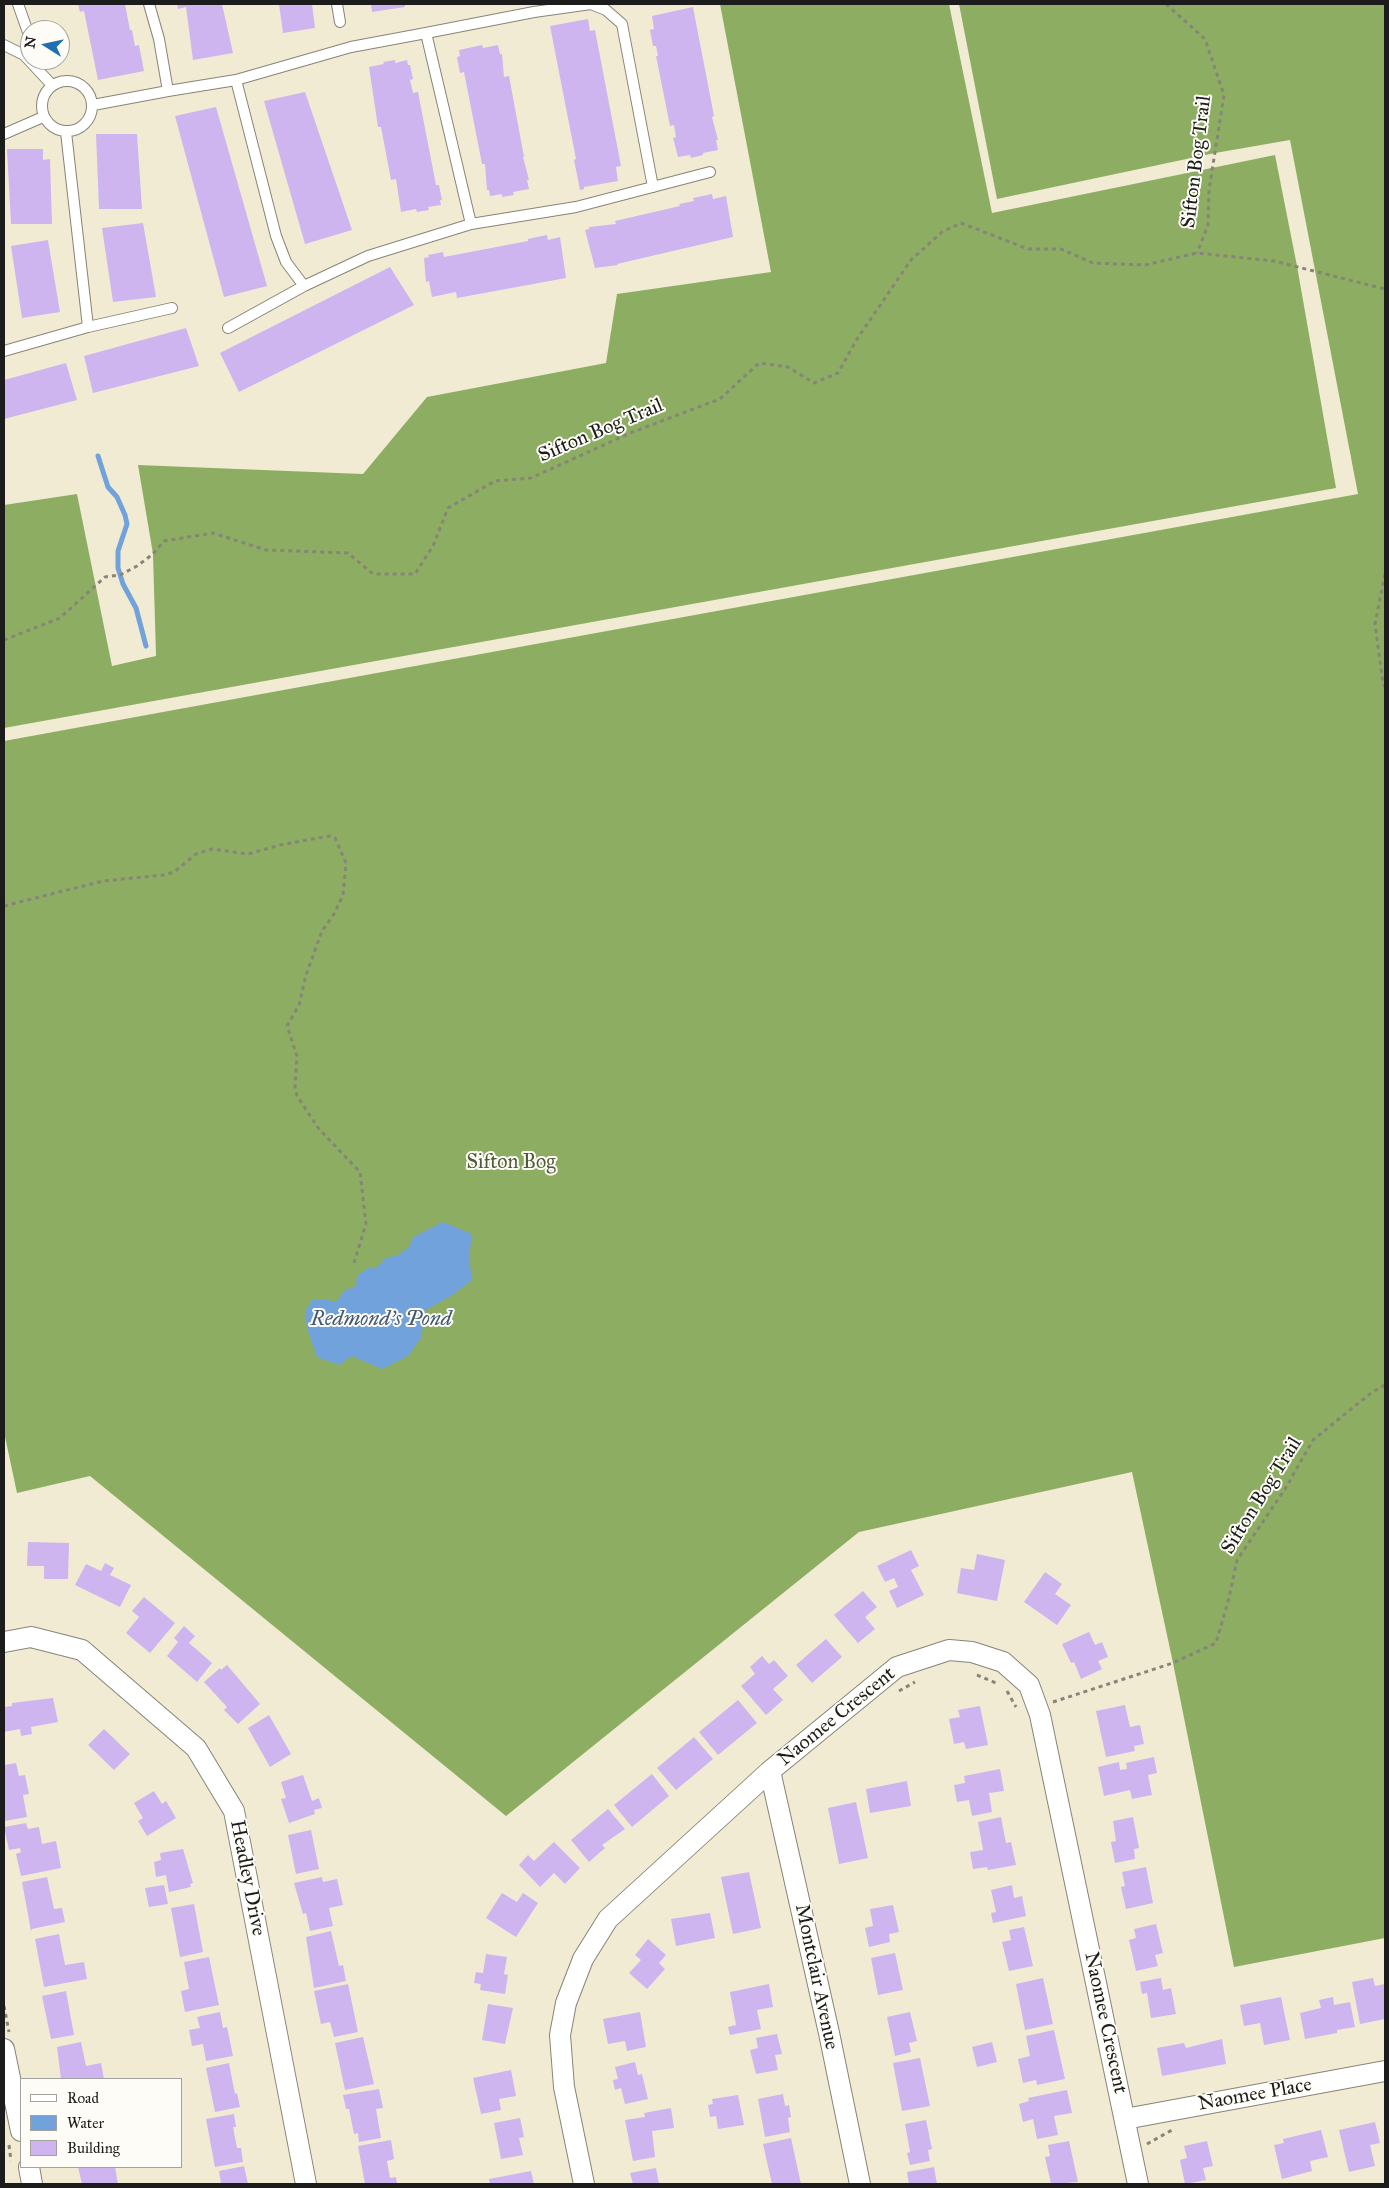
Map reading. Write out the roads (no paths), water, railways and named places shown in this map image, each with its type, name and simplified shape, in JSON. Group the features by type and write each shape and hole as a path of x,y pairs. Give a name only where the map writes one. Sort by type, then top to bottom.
{"street":[{"name":"Headley Drive","path":"4,1642 31,1637 82,1650 196,1748 234,1811 306,2184"},
{"name":"Naomee Crescent","path":"584,2184 564,2087 560,2035 566,2003 583,1959 608,1919 770,1771 897,1667 949,1650 972,1652 1003,1662 1029,1685 1040,1715 1138,2184"},
{"name":"Montclair Avenue","path":"770,1771 829,2033 860,2184"},
{"path":"4,2049 15,2136"},
{"name":"Naomee Place","path":"1125,2119 1385,2071"},
{"path":"21,2168 32,2184"}],"lane":[{"path":"18,4 23,20"},
{"path":"150,4 159,39 168,91"},
{"path":"337,4 340,22"},
{"path":"93,105 236,80 351,47 534,12 591,4 606,10 622,24 653,187"},
{"path":"426,33 471,224"},
{"path":"4,45 20,53"},
{"path":"38,70 52,84"},
{"path":"69,80 86,88 93,105 86,124 66,132 53,128 43,117 42,99 52,84 69,80"},
{"path":"236,80 276,236 286,262 304,286"},
{"path":"4,134 43,117"},
{"path":"66,132 88,327"},
{"path":"228,328 304,286 368,256 471,224 576,207 710,172"},
{"path":"4,351 88,327 172,308"}],"water":[{"name":"Redmond's Pond","path":"443,1222 472,1234 469,1257 472,1280 454,1294 426,1310 421,1338 408,1356 382,1369 352,1356 339,1365 317,1357 307,1328 305,1312 312,1300 323,1299 336,1302 344,1291 356,1286 357,1276 369,1267 374,1269 386,1258 398,1255 409,1247 413,1237"}],"waterway":[{"path":"98,456 108,487 117,497 125,515 127,524 118,551 118,568 123,584 136,608 146,646"}],"park label":[{"name":"Sifton Bog","path":"511,1163"}]}
